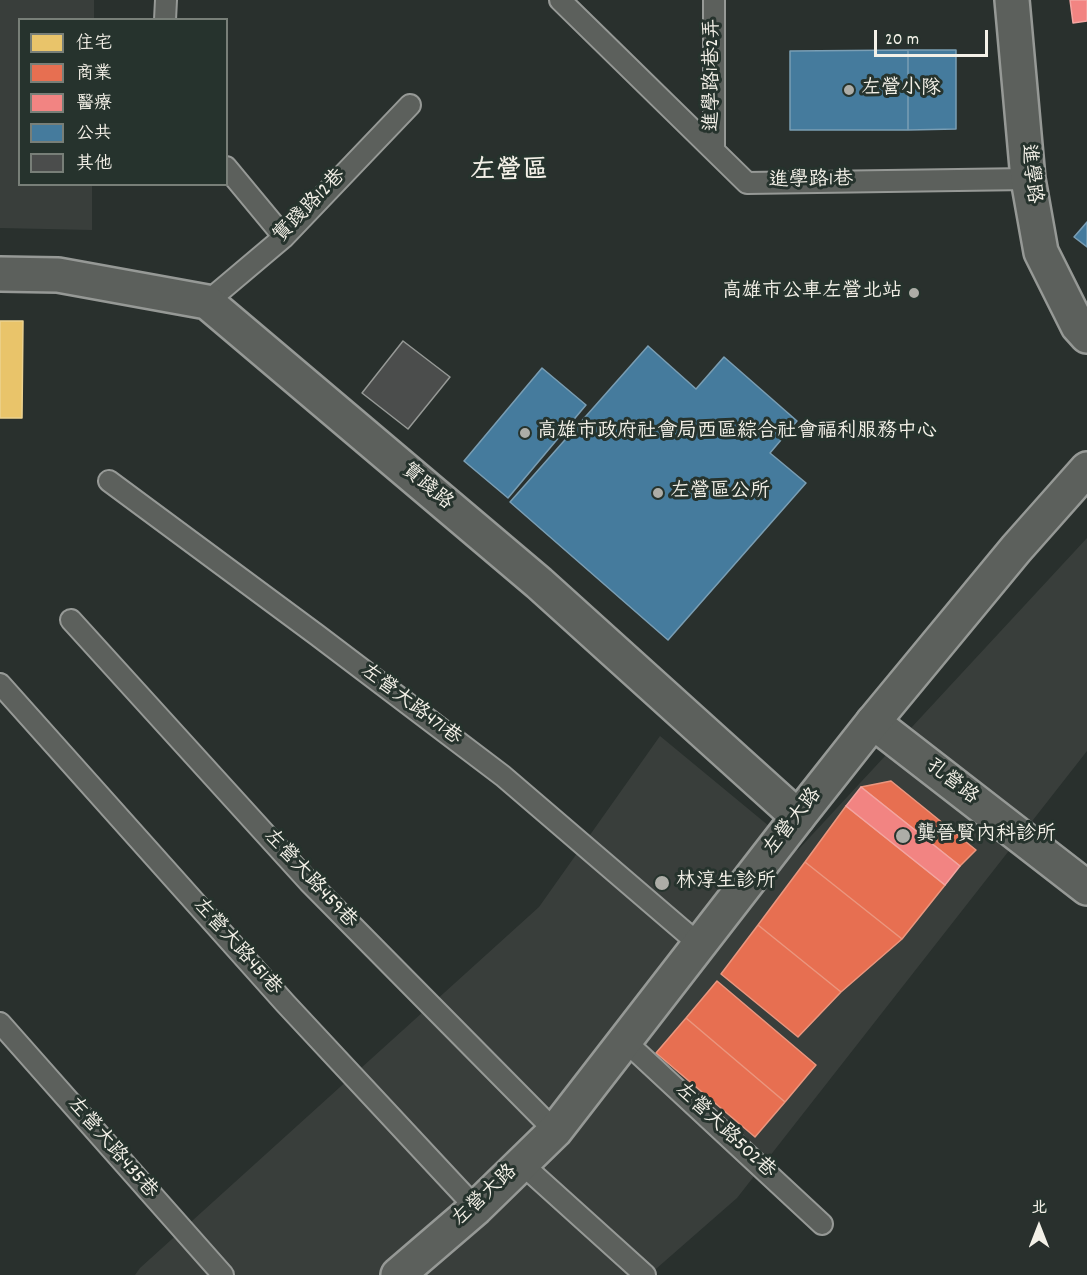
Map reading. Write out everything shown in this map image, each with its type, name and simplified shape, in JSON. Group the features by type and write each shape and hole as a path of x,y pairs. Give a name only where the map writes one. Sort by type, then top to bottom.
{"street":[{"name":"進學路","path":"1012,0 1028,179 1041,252 1078,326 1087,336"},
{"name":"實踐路","path":"0,274 58,275 207,302 539,583 798,817"},
{"name":"左營大路","path":"398,1275 476,1208 555,1131 873,723 1017,549 1087,469"},
{"name":"孔營路","path":"873,723 1087,888"}],"lane":[{"path":"165,18 166,0"},
{"name":"進學路1巷","path":"560,0 747,183 1028,179"},
{"name":"進學路1巷2弄","path":"714,0 714,150"},
{"name":"實踐路12巷","path":"207,302 284,237 410,105"},
{"path":"228,169 284,237"},
{"name":"左營大路471巷","path":"109,481 503,776 700,945"},
{"name":"左營大路459巷","path":"71,620 309,882 555,1131"},
{"name":"左營大路451巷","path":"0,684 285,1003 476,1208"},
{"name":"左營大路435巷","path":"0,1023 223,1275"},
{"name":"左營大路502巷","path":"625,1041 822,1224"},
{"path":"522,1164 645,1275"}],"shaded area":[{"path":"0,0 94,0 94,18 18,18 18,186 92,186 92,230 0,228"},
{"path":"1087,538 1087,751 737,1198 649,1275 135,1275 140,1268 539,907 660,736 798,850"}],"building: 住宅":[{"path":"0,321 23,321 22,418 0,418"}],"building: 商業":[{"path":"891,781 976,850 960,866 861,787"},
{"path":"846,806 945,885 902,939 805,862"},
{"path":"805,862 902,939 841,992 758,925"},
{"path":"758,925 841,992 798,1037 721,974"},
{"path":"717,981 816,1065 785,1102 686,1018"},
{"path":"686,1018 785,1102 755,1137 656,1053"}],"building: 醫療":[{"path":"1070,0 1087,0 1087,21 1073,23"},
{"name":"龔晉賢內科診所","path":"861,787 960,866 945,885 846,806"}],"building: 公共":[{"path":"908,50 956,50 956,129 908,130"},
{"name":"左營小隊","path":"908,50 908,130 790,130 790,51"},
{"path":"1087,222 1087,247 1074,237"},
{"name":"左營區公所","path":"648,346 696,389 724,357 797,421 770,453 806,483 668,640 510,502"},
{"name":"高雄市政府社會局西區綜合社會福利服務中心","path":"542,368 586,405 508,498 464,461"}],"building: 其他":[{"path":"403,341 450,377 408,429 362,393"}],"place":[{"name":"左營小隊","path":"849,90"},
{"name":"高雄市公車左營北站","path":"914,293"},
{"name":"高雄市政府社會局西區綜合社會福利服務中心","path":"525,433"},
{"name":"左營區公所","path":"658,493"},
{"name":"龔晉賢內科診所","path":"903,836"},
{"name":"林淳生診所","path":"662,883"}],"district":[{"name":"左營區","path":"509,173"}]}
